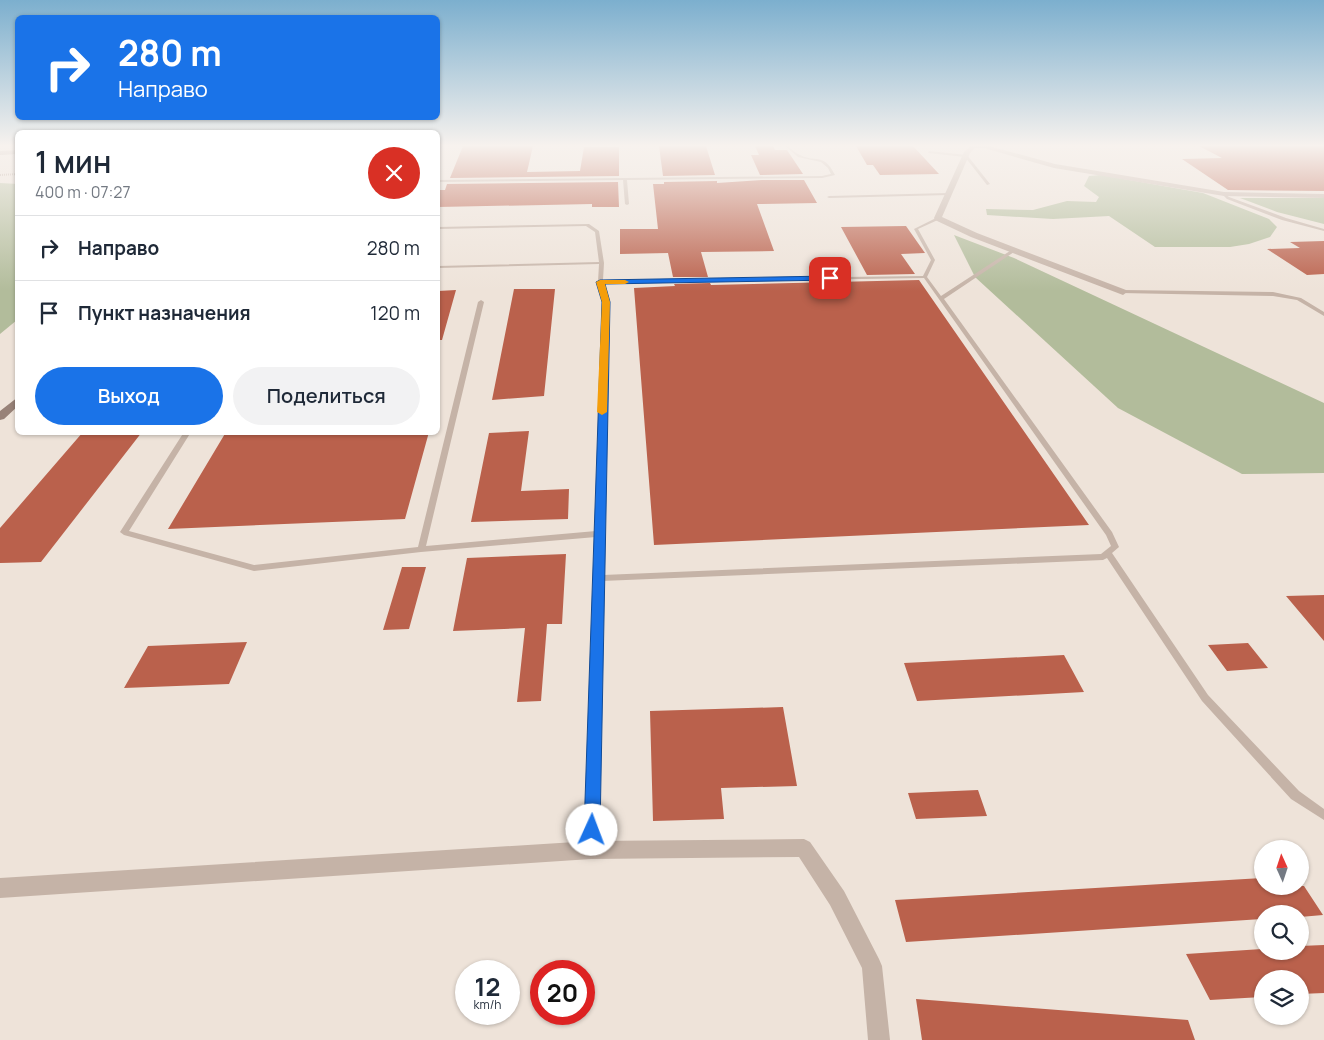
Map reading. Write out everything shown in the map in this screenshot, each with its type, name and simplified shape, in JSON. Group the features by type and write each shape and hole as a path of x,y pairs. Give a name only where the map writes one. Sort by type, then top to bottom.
{"main road":[{"path":"0,417 15,403"}],"street":[{"path":"948,195 938,218 1123,292"},
{"path":"1251,195 1324,196"},
{"path":"0,888 591,850 804,848 837,898 872,966 879,1040"}],"lane":[{"path":"626,195 627,204"},
{"path":"829,197 927,195"},
{"path":"1225,195 1228,198 1284,219 1324,230"},
{"path":"925,277 933,260 916,229 938,218"},
{"path":"440,228 587,225 597,231 602,263 600,282 606,302 598,534 599,578 591,850"},
{"path":"941,299 1014,250"},
{"path":"440,267 602,263"},
{"path":"600,282 925,277"},
{"path":"599,578 1103,557 1115,547 1109,534 925,277"},
{"path":"1123,292 1273,294 1299,298 1324,314"},
{"path":"421,549 482,302"},
{"path":"186,435 124,532 254,568 421,549 598,534"},
{"path":"1108,553 1206,698 1295,795 1324,815"}],"green space":[{"path":"0,195 15,195 15,322 0,334"},
{"path":"1096,195 1207,195 1269,219 1277,227 1270,237 1249,244 1230,247 1155,247 1109,216 1053,219 987,215 986,209 1033,210 1067,201 1096,202 1099,197"},
{"path":"1240,198 1324,198 1324,224 1277,212"},
{"path":"954,235 1014,258 1324,403 1324,473 1242,474 1118,408 975,277"}],"building":[{"path":"440,195 619,195 619,207 592,207 592,204 440,207"},
{"path":"654,195 812,195 817,203 757,204 774,251 701,252 708,277 673,277 668,253 620,254 620,229 658,229"},
{"path":"906,226 925,253 901,254 915,274 867,275 841,227"},
{"path":"1324,241 1324,274 1307,275 1267,249 1300,248 1290,242"},
{"path":"919,280 1089,525 654,545 634,288 675,286 674,284 710,283 711,285"},
{"path":"514,289 555,289 544,396 492,400"},
{"path":"456,290 442,340 440,340 440,291"},
{"path":"529,431 521,491 569,489 568,519 471,522 489,433"},
{"path":"80,435 140,435 41,562 0,563 0,528"},
{"path":"224,435 428,435 405,519 168,529"},
{"path":"566,554 562,624 547,624 541,701 517,702 525,628 453,631 467,558"},
{"path":"402,567 426,567 409,629 383,630"},
{"path":"1324,595 1324,641 1286,596"},
{"path":"247,642 229,684 124,688 148,646"},
{"path":"1248,643 1268,668 1227,671 1208,645"},
{"path":"1064,655 1084,692 917,701 904,663"},
{"path":"783,707 797,786 721,788 724,819 653,821 650,711"},
{"path":"978,790 987,816 916,819 908,793"},
{"path":"1254,878 1254,895 1309,894 1323,915 1309,916 1309,905 1254,905 1254,920 906,942 895,900"},
{"path":"1324,945 1324,993 1309,994 1309,970 1254,970 1254,997 1210,1000 1186,954 1254,950 1254,960 1309,960 1309,946"},
{"path":"916,999 1188,1020 1195,1040 922,1040"}],"slow traffic":[{"path":"602,412 606,302 600,282 625,282"}],"route":[{"path":"592,830 599,578 598,534 606,302 600,282 830,278"}]}
